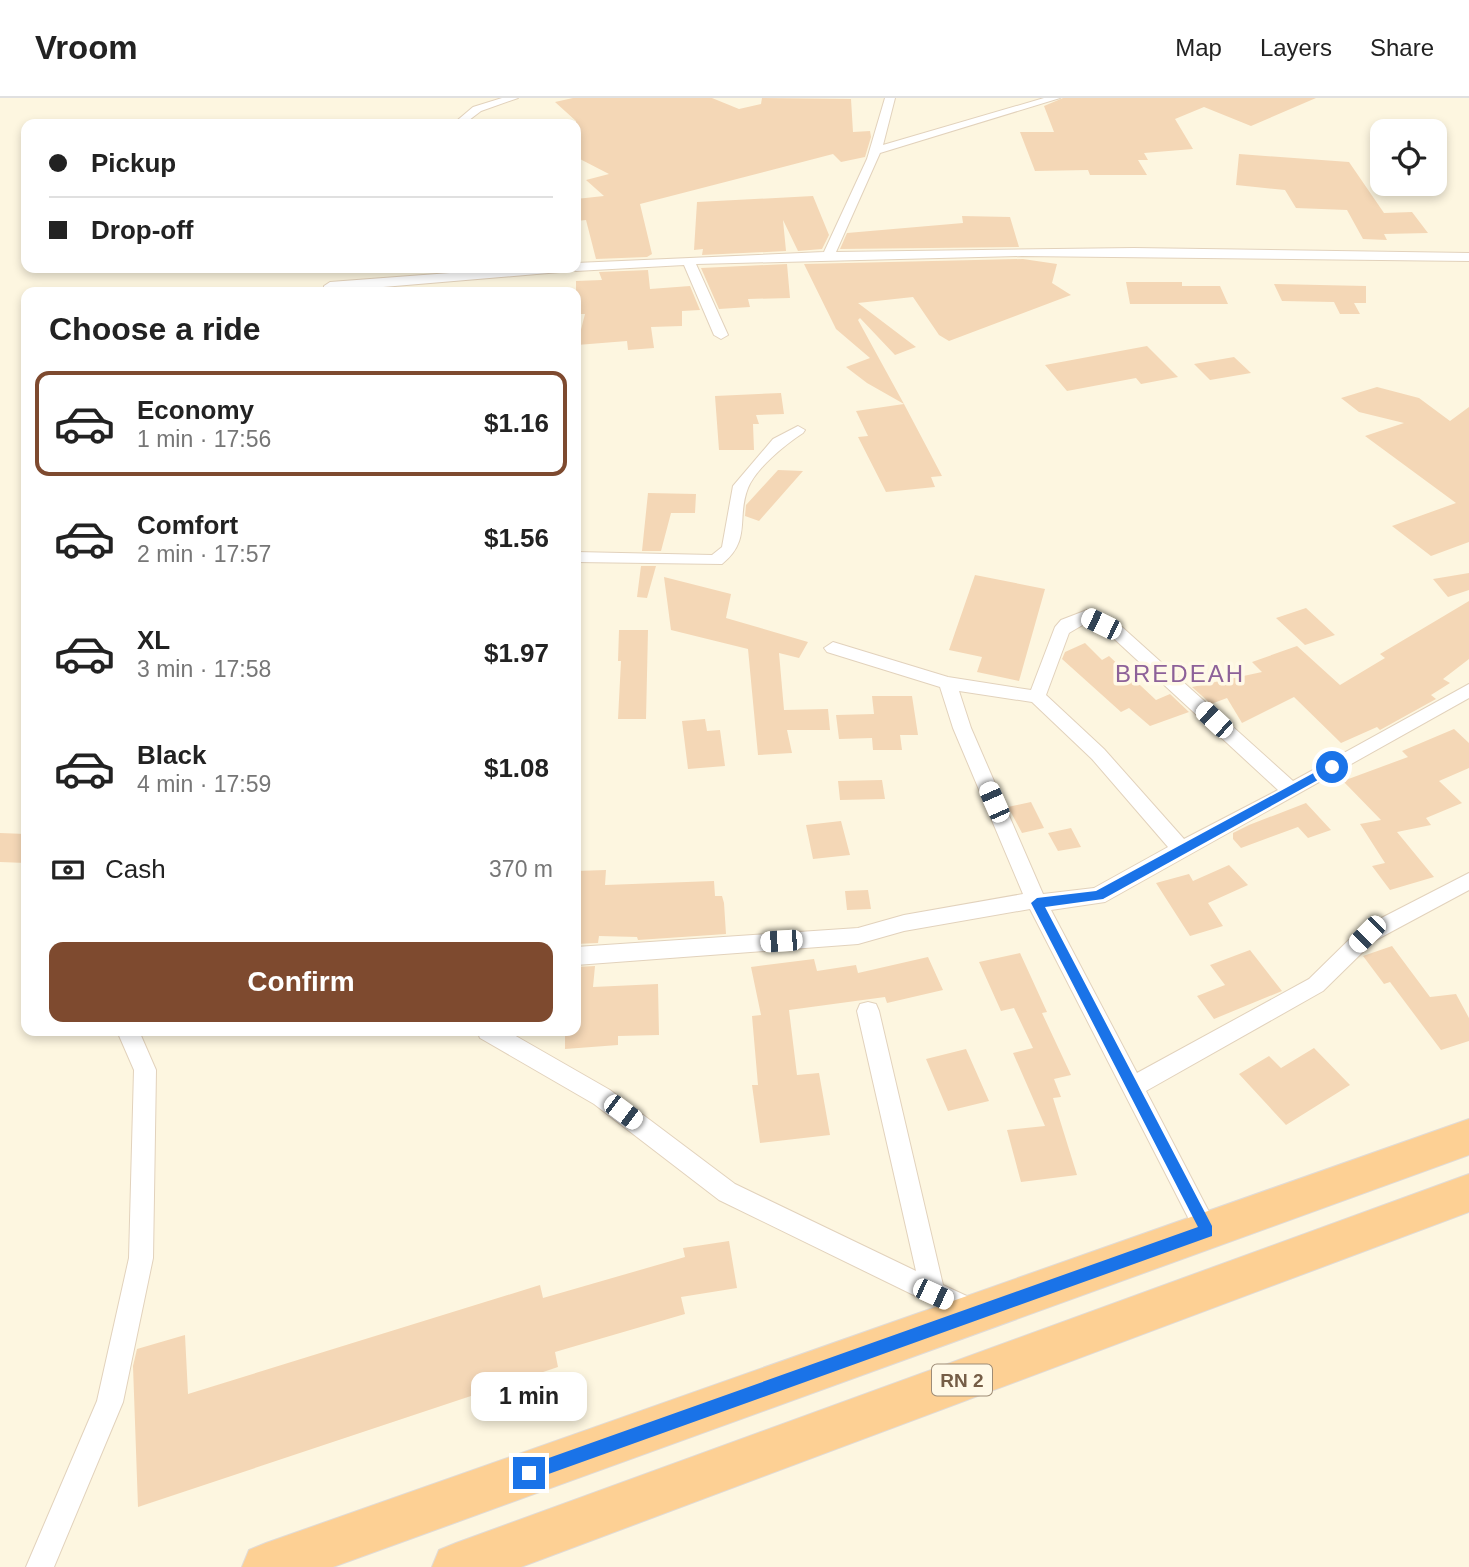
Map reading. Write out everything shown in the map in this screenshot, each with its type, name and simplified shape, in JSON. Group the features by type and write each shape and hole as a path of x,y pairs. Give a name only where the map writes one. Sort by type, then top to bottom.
{"highway":[{"path":"266,1567 1469,1137"},
{"name":"RN 2","path":"456,1567 1469,1193"}],"street":[{"path":"464,119 477,109 513,98"},
{"path":"828,256 860,193 890,98"},
{"path":"875,151 1055,98"},
{"path":"581,267 688,260 1021,251 1469,257"},
{"path":"688,260 721,335"},
{"path":"330,287 429,273"},
{"path":"581,557 716,560 730,549 741,486 778,442 798,430"},
{"path":"1037,697 1061,631 1067,624 1087,617 1116,631 1291,791"},
{"path":"833,648 948,683 1037,697 1098,754 1181,849"},
{"path":"948,683 962,728 1037,902 1207,1231"},
{"path":"581,956 858,936 904,923 1037,902 1098,896 1291,791 1394,731 1466,696"},
{"path":"1133,1087 1316,985 1367,934 1469,881"},
{"path":"868,1011 933,1294"},
{"path":"40,1567 110,1402 141,1258 145,1070 130,1036"},
{"path":"497,1036 602,1097 727,1192 976,1313"}],"building":[{"path":"573,98 712,98 739,109 761,104 762,98 851,99 853,132 870,131 871,137 865,157 841,162 833,154 640,204 652,254 647,257 596,259 586,220 581,220 581,198 604,196 586,180 609,174 581,160 581,119 574,119 555,102"},
{"path":"1063,98 1316,98 1251,126 1204,107 1175,119 1193,149 1144,153 1148,160 1138,160 1147,175 1090,175 1088,170 1035,171 1020,132 1054,132 1044,106"},
{"path":"1239,154 1349,162 1384,213 1412,212 1428,233 1384,234 1387,240 1363,239 1347,210 1296,208 1285,190 1236,185"},
{"path":"813,196 829,235 822,249 798,251 783,220 786,251 702,255 703,249 694,250 697,202"},
{"path":"962,216 1010,217 1019,247 840,249 847,233 963,223"},
{"path":"1023,259 1057,264 1052,283 1071,295 949,341 939,335 913,297 858,303 916,347 895,355 860,318 858,320 904,404 867,383 846,367 870,358 836,329 804,264"},
{"path":"787,264 790,298 748,299 750,307 719,309 701,268"},
{"path":"648,270 650,289 690,286 700,310 682,311 682,326 651,327 654,348 628,350 627,341 581,345 585,314 581,314 581,287 576,287 576,281 602,280 599,272"},
{"path":"1126,282 1182,282 1182,286 1220,286 1228,304 1130,304"},
{"path":"1274,284 1366,286 1366,303 1354,303 1360,314 1340,314 1334,302 1282,301"},
{"path":"1147,346 1178,377 1141,384 1136,378 1067,391 1045,365"},
{"path":"1234,357 1251,373 1210,380 1194,364"},
{"path":"1377,387 1419,398 1450,421 1469,407 1469,542 1431,556 1392,526 1456,503 1365,436 1404,423 1359,412 1341,398"},
{"path":"781,393 784,414 756,415 759,424 753,424 754,450 719,450 715,396"},
{"path":"904,404 942,476 931,477 935,487 886,492 858,437 868,436 856,411"},
{"path":"778,470 803,471 759,521 745,516 746,505"},
{"path":"648,493 696,494 695,513 671,513 661,551 642,551"},
{"path":"641,566 656,566 647,598 637,597"},
{"path":"1469,573 1469,590 1448,597 1433,579"},
{"path":"975,575 1045,589 1019,681 977,672 982,657 949,650"},
{"path":"664,577 731,594 726,618 808,642 799,658 779,653 784,710 828,709 830,730 787,730 792,753 758,755 748,649 671,630"},
{"path":"1469,601 1469,659 1443,679 1450,683 1431,695 1436,699 1380,730 1377,727 1341,743 1294,697 1242,723 1227,698 1211,704 1192,687 1262,672 1252,662 1297,646 1340,685 1385,658 1380,654"},
{"path":"1306,608 1335,635 1305,645 1276,618"},
{"path":"619,630 648,630 646,719 618,719 621,661 618,661"},
{"path":"1085,643 1102,660 1109,656 1156,700 1170,694 1189,712 1150,726 1129,708 1121,712 1062,659 1065,652"},
{"path":"872,696 912,696 918,735 900,735 902,750 873,750 872,738 839,739 836,715 874,714"},
{"path":"705,719 707,731 720,730 725,766 688,769 682,721"},
{"path":"1454,729 1469,743 1469,768 1439,781 1462,803 1426,818 1431,825 1397,832 1434,877 1390,890 1372,866 1385,863 1360,824 1381,820 1343,781 1408,757 1402,751"},
{"path":"882,780 885,799 840,800 838,781"},
{"path":"1031,802 1044,828 1022,833 1008,807"},
{"path":"1306,803 1331,830 1308,838 1298,827 1241,848 1233,839 1233,833 1249,825"},
{"path":"841,821 850,855 813,859 806,825"},
{"path":"1071,828 1081,847 1058,851 1048,833"},
{"path":"0,833 21,834 21,863 0,862"},
{"path":"1229,865 1248,885 1208,903 1223,926 1190,936 1156,883 1189,874 1193,881"},
{"path":"606,870 605,885 714,881 715,896 722,896 724,903 726,934 638,940 637,937 599,936 598,943 581,944 581,871"},
{"path":"868,890 871,909 847,910 845,891"},
{"path":"1392,946 1430,997 1456,994 1469,1018 1469,1041 1441,1050 1390,982 1384,984 1363,956"},
{"path":"1250,950 1282,991 1214,1019 1197,996 1225,985 1210,965"},
{"path":"1020,953 1047,1012 1042,1013 1071,1075 1054,1079 1061,1097 1053,1098 1077,1175 1021,1182 1007,1130 1045,1126 1013,1053 1033,1048 1014,1008 1001,1011 979,962"},
{"path":"928,957 943,990 887,1003 885,997 789,1010 797,1075 819,1073 830,1135 760,1143 752,1085 758,1085 752,1016 761,1015 751,967 814,959 817,971 856,965 858,973"},
{"path":"595,966 593,987 658,984 659,1035 618,1036 618,1045 565,1049 565,1036 581,1036 581,967"},
{"path":"1314,1048 1350,1085 1286,1125 1239,1074 1269,1056 1281,1068"},
{"path":"966,1049 989,1101 948,1111 926,1059"},
{"path":"729,1241 737,1288 681,1297 685,1314 555,1352 558,1367 138,1507 133,1366 137,1349 185,1335 188,1394 540,1285 543,1298 685,1257 683,1248"}],"district":[{"name":"BREDEAH","path":"1180,673"}],"route":[{"path":"529,1473 1207,1231 1037,903 1098,896 1332,767"}]}
